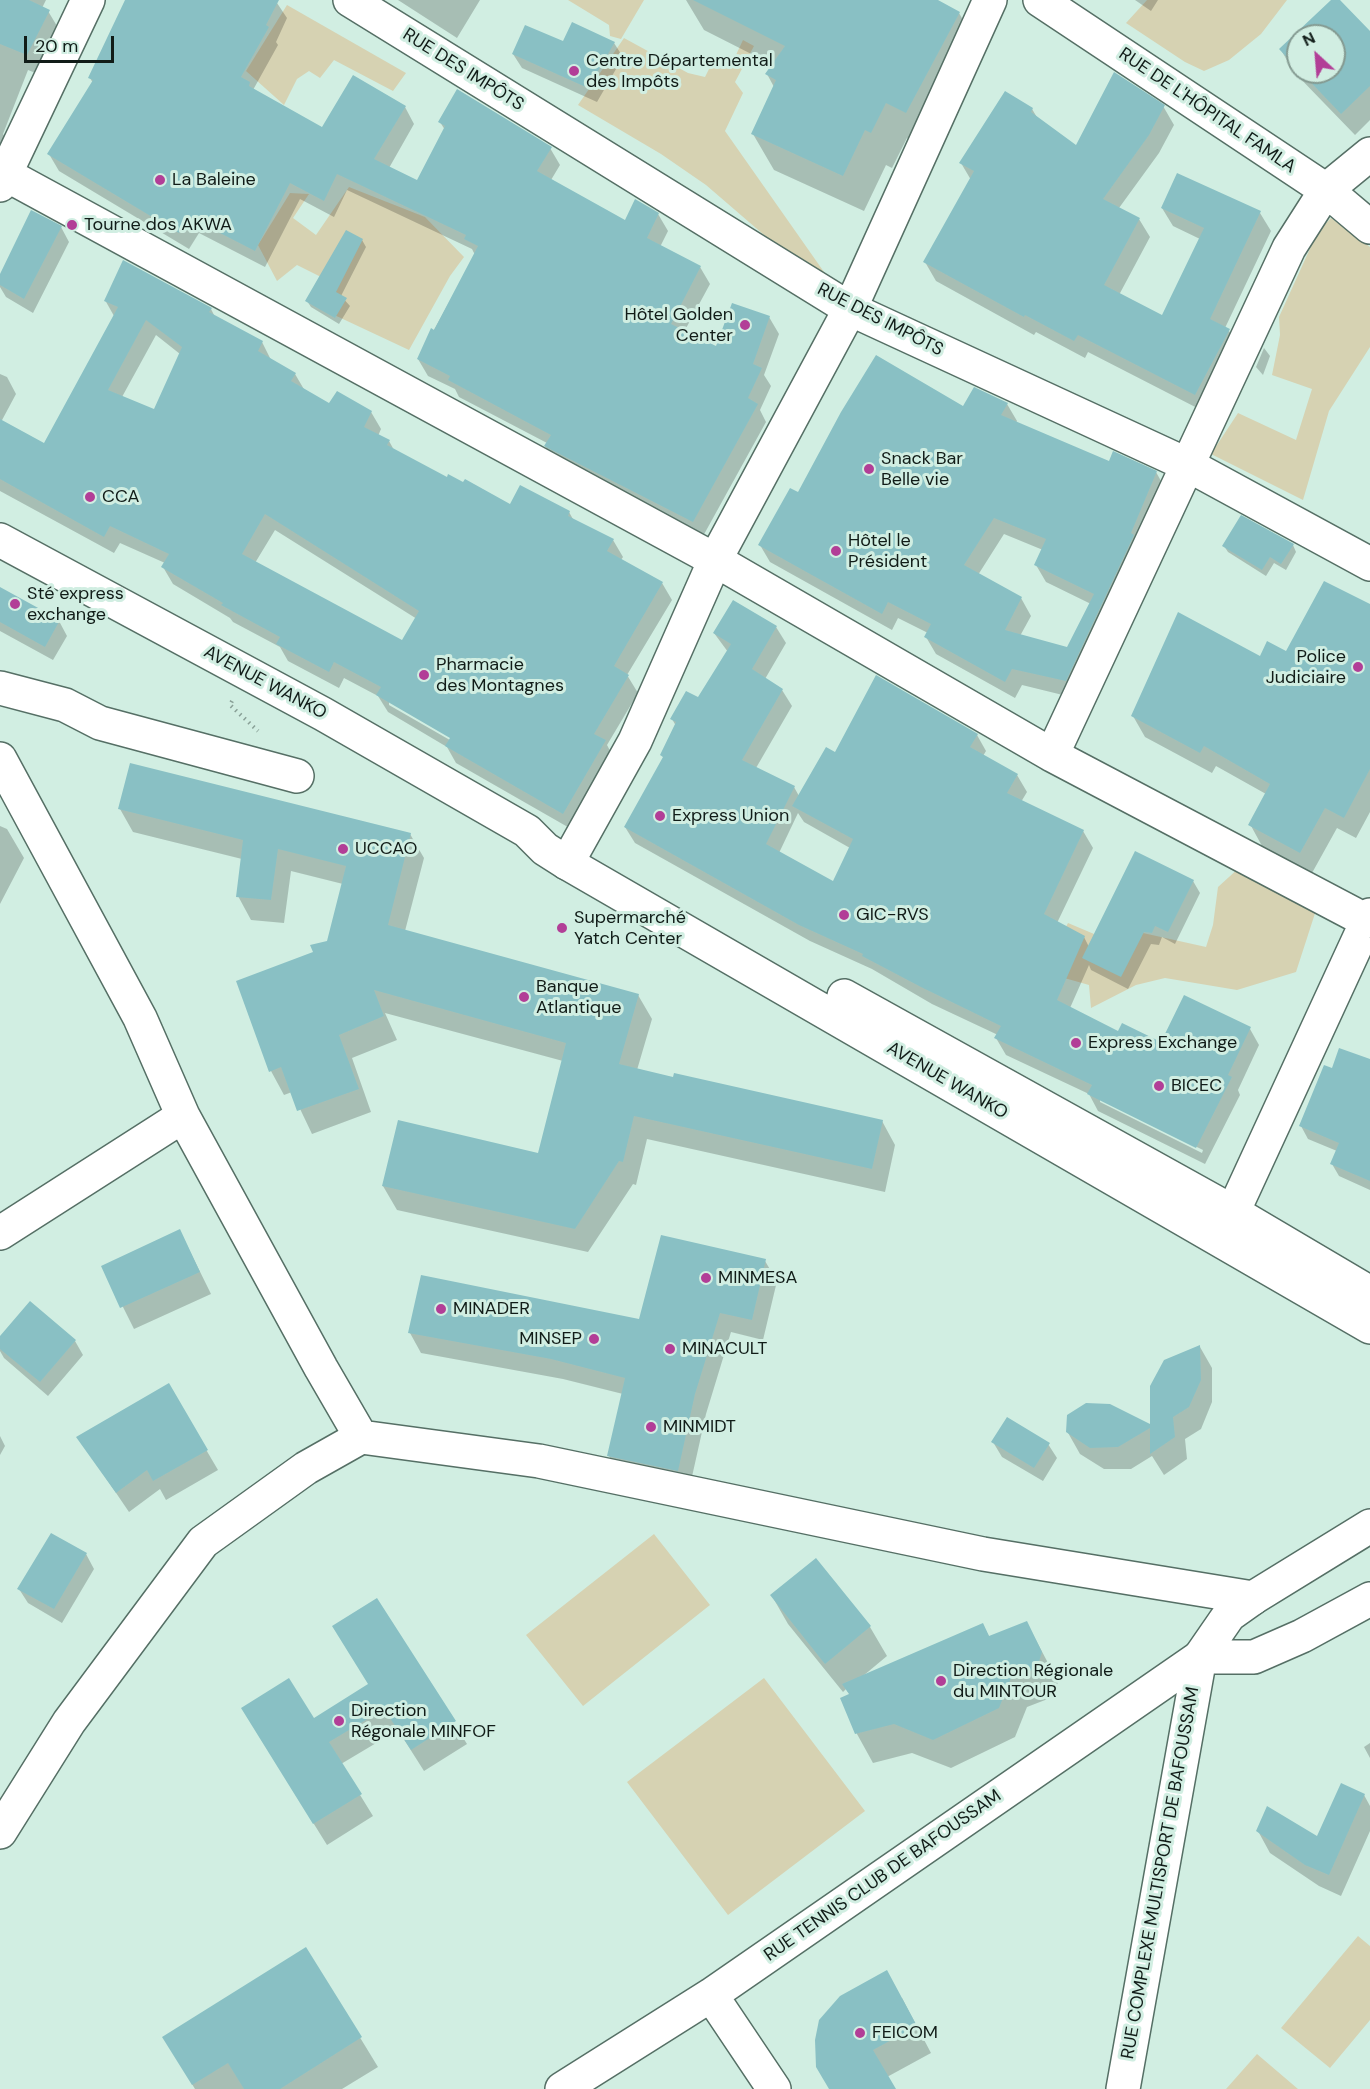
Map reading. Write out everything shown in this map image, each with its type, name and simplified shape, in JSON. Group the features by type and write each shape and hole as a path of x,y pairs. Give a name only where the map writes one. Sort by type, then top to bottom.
{"main road":[{"path":"88,0 3,180 715,560 1052,754 1369,918 1225,1224"},
{"name":"RUE DES IMPÔTS","path":"350,0 850,309 1188,465 1370,564"},
{"path":"572,855 635,741 715,560 850,309 990,0"},
{"name":"RUE DE L'HÔPITAL FAMLA","path":"1040,0 1326,190 1370,227"},
{"path":"1052,754 1289,248 1326,190 1370,154"},
{"name":"AVENUE WANKO","path":"0,540 323,714 527,831 554,836 572,855 1225,1224 1370,1293"},
{"path":"0,688 65,705 110,726 297,776"},
{"path":"0,759 140,1018 183,1116 321,1368 362,1437"},
{"path":"0,1233 183,1116"},
{"name":"AVENUE WANKO","path":"1225,1224 1370,1327"},
{"path":"0,1832 69,1722 203,1542 306,1468 362,1437 539,1461 983,1554 1253,1598"},
{"name":"RUE TENNIS CLUB DE BAFOUSSAM","path":"562,2089 711,1995 1200,1657 1229,1615 1370,1526"},
{"path":"1200,1657 1254,1657 1302,1636 1370,1599"},
{"name":"RUE COMPLEXE MULTISPORT DE BAFOUSSAM","path":"1123,2089 1200,1657"},
{"path":"711,1995 774,2089"}],"path":[{"path":"230,705 252,727"}],"shaded area":[{"path":"568,0 644,0 621,39 610,36 609,25"},
{"path":"1147,0 1287,0 1261,34 1229,60 1204,71 1185,62 1126,23"},
{"path":"287,5 406,73 393,91 334,60 320,78 309,71 297,79 284,105 246,71"},
{"path":"624,38 688,73 705,77 716,55 735,57 743,40 754,46 735,82 743,93 725,131 850,309 706,185 661,154 578,105"},
{"path":"349,187 425,217 464,257 450,276 409,350 313,305 323,278 297,265 277,281 258,245 290,193 309,194 293,218 316,235"},
{"path":"1331,218 1370,247 1370,347 1329,411 1303,500 1211,454 1238,413 1296,440 1312,389 1272,375 1280,335 1279,317 1318,231"},
{"path":"1240,867 1319,901 1296,972 1237,990 1165,978 1136,985 1091,1008 1089,985 1043,972 1068,923 1113,942 1134,931 1206,947 1213,925 1218,887"},
{"path":"654,1534 710,1605 583,1706 526,1635"},
{"path":"764,1678 865,1811 728,1915 627,1782"},
{"path":"1358,1936 1370,1946 1370,2020 1330,2068 1281,2028"},
{"path":"1257,2054 1298,2089 1226,2089"}],"building":[{"path":"0,0 29,0 50,10 27,55 0,44"},
{"path":"125,0 279,0 266,25 269,27 241,77 250,82 249,86 322,127 353,75 406,106 374,159 417,180 445,126 438,122 457,89 552,147 537,171 625,220 635,199 659,213 647,238 701,266 671,324 716,346 732,303 770,316 753,364 762,368 748,398 758,404 693,522 544,446 551,435 448,380 450,376 417,359 431,328 434,330 478,246 464,239 466,235 337,174 324,201 290,183 255,251 189,217 179,233 47,154 93,80 88,78"},
{"path":"693,0 938,0 960,12 906,113 886,103 871,133 865,130 843,176 751,134 776,80 765,74 785,46"},
{"path":"1331,0 1340,0 1370,31 1370,86 1341,114 1312,84 1346,84 1346,24 1306,24"},
{"name":"Centre Départemental des Impôts","path":"572,22 615,42 588,88 512,54 525,25 563,41"},
{"path":"1286,42 1286,56 1279,49"},
{"path":"1114,72 1165,105 1149,135 1103,199 1140,218 1104,285 1162,315 1204,228 1161,208 1177,173 1261,211 1210,319 1230,329 1195,395 1078,335 1074,341 1025,315 1024,317 923,262 974,171 959,163 1005,91 1033,108 1031,112 1076,145"},
{"path":"31,210 62,226 24,299 0,285 0,274"},
{"path":"346,230 363,239 336,292 347,298 335,318 305,301"},
{"path":"123,260 212,308 209,312 263,341 258,351 296,373 291,381 329,403 337,391 372,411 364,427 390,440 387,445 447,477 448,474 463,482 465,479 510,504 520,485 570,511 568,516 614,539 607,551 663,582 614,666 629,675 594,734 606,740 563,814 445,746 450,738 376,695 381,687 334,662 329,672 276,644 280,637 221,605 223,603 161,567 169,554 110,526 104,537 0,479 0,419 44,443 118,307 104,301","holes":["146,320 182,347 154,409 108,390","265,514 419,611 402,640 242,554"]},
{"path":"876,355 963,406 974,387 1008,403 1001,415 1109,461 1113,451 1157,471 1131,533 1134,535 1066,681 1012,669 1005,682 924,637 931,624 888,602 882,614 758,545 790,488 798,492 841,412","holes":["994,518 1046,539 1034,565 1094,594 1067,647 1005,630 1022,597 964,565"]},
{"path":"1241,515 1294,544 1281,564 1270,557 1262,570 1222,546"},
{"path":"1324,581 1370,604 1370,769 1344,818 1325,808 1300,853 1248,825 1270,784 1204,746 1200,753 1131,716 1178,612 1260,656 1267,641 1286,651"},
{"name":"Sté express exchange","path":"0,587 60,620 45,647 0,622"},
{"path":"733,600 777,626 752,669 783,689 742,760 795,786 766,844 833,881 853,839 792,806 826,747 835,752 876,675 978,734 970,747 1018,774 1007,793 1084,830 1044,914 1085,936 1057,1000 1118,1031 1122,1023 1161,1042 1184,995 1251,1027 1228,1075 1232,1077 1196,1148 1087,1094 1092,1085 994,1038 1001,1026 921,987 862,956 863,954 799,925 624,827 663,757 660,755 676,722 670,719 686,691 698,697 731,644 713,633"},
{"path":"130,763 411,833 388,925 639,994 619,1064 673,1077 674,1073 883,1120 872,1169 634,1116 623,1162 619,1161 575,1229 382,1186 398,1120 538,1153 566,1043 374,990 384,1016 339,1035 359,1089 297,1111 281,1067 269,1072 236,981 313,952 310,945 327,941 346,866 278,849 271,900 236,897 243,840 118,809"},
{"path":"1135,851 1194,880 1168,932 1155,926 1152,933 1144,932 1121,977 1082,958"},
{"path":"1339,1048 1370,1059 1370,1181 1330,1164 1339,1143 1299,1126 1324,1065 1332,1068"},
{"path":"180,1229 200,1272 120,1308 101,1266"},
{"path":"661,1235 766,1259 752,1320 720,1313 695,1394 678,1471 607,1456 625,1378 551,1359 408,1333 421,1275 639,1319"},
{"path":"30,1301 76,1340 40,1382 0,1349 0,1336"},
{"path":"1200,1345 1201,1380 1189,1407 1173,1417 1175,1437 1150,1454 1150,1428 1118,1447 1090,1448 1066,1432 1067,1415 1086,1403 1110,1404 1150,1424 1150,1386 1164,1360"},
{"path":"169,1383 208,1450 153,1481 147,1470 116,1493 76,1437"},
{"path":"1007,1417 1050,1443 1034,1468 991,1442"},
{"path":"51,1533 87,1553 54,1609 17,1589"},
{"path":"816,1558 871,1626 825,1664 770,1595"},
{"path":"377,1598 456,1721 411,1750 384,1709 329,1742 362,1794 313,1824 241,1708 289,1678 314,1718 368,1684 332,1626"},
{"name":"Direction Régionale du MINTOUR","path":"1027,1621 1042,1652 1037,1668 1011,1678 999,1708 933,1740 894,1724 855,1734 840,1698 849,1694 842,1684 983,1623 989,1636"},
{"path":"1341,1783 1365,1794 1329,1875 1305,1865 1256,1831 1267,1806 1317,1836"},
{"path":"306,1947 362,2037 280,2089 244,2089 228,2063 192,2085 162,2037"},
{"name":"FEICOM","path":"887,1970 917,2026 873,2050 896,2089 829,2089 816,2067 815,2040 819,2020 840,1996"}],"place":[{"name":"Centre Départemental des Impôts","path":"574,71"},
{"name":"La Baleine","path":"160,180"},
{"name":"Tourne dos AKWA","path":"72,225"},
{"name":"Hôtel Golden Center","path":"745,325"},
{"name":"Snack Bar Belle vie","path":"869,469"},
{"name":"CCA","path":"90,497"},
{"name":"Hôtel le Président","path":"836,551"},
{"name":"Sté express exchange","path":"15,604"},
{"name":"Police Judiciaire","path":"1358,667"},
{"name":"Pharmacie des Montagnes","path":"424,675"},
{"name":"Express Union","path":"660,816"},
{"name":"UCCAO","path":"343,849"},
{"name":"GIC-RVS","path":"844,915"},
{"name":"Supermarché Yatch Center","path":"562,928"},
{"name":"Banque Atlantique","path":"524,997"},
{"name":"Express Exchange","path":"1076,1043"},
{"name":"BICEC","path":"1159,1086"},
{"name":"MINMESA","path":"706,1278"},
{"name":"MINADER","path":"441,1309"},
{"name":"MINSEP","path":"594,1339"},
{"name":"MINACULT","path":"670,1349"},
{"name":"MINMIDT","path":"651,1427"},
{"name":"Direction Régionale du MINTOUR","path":"941,1681"},
{"name":"Direction Régonale MINFOF","path":"339,1721"},
{"name":"FEICOM","path":"860,2033"}]}
